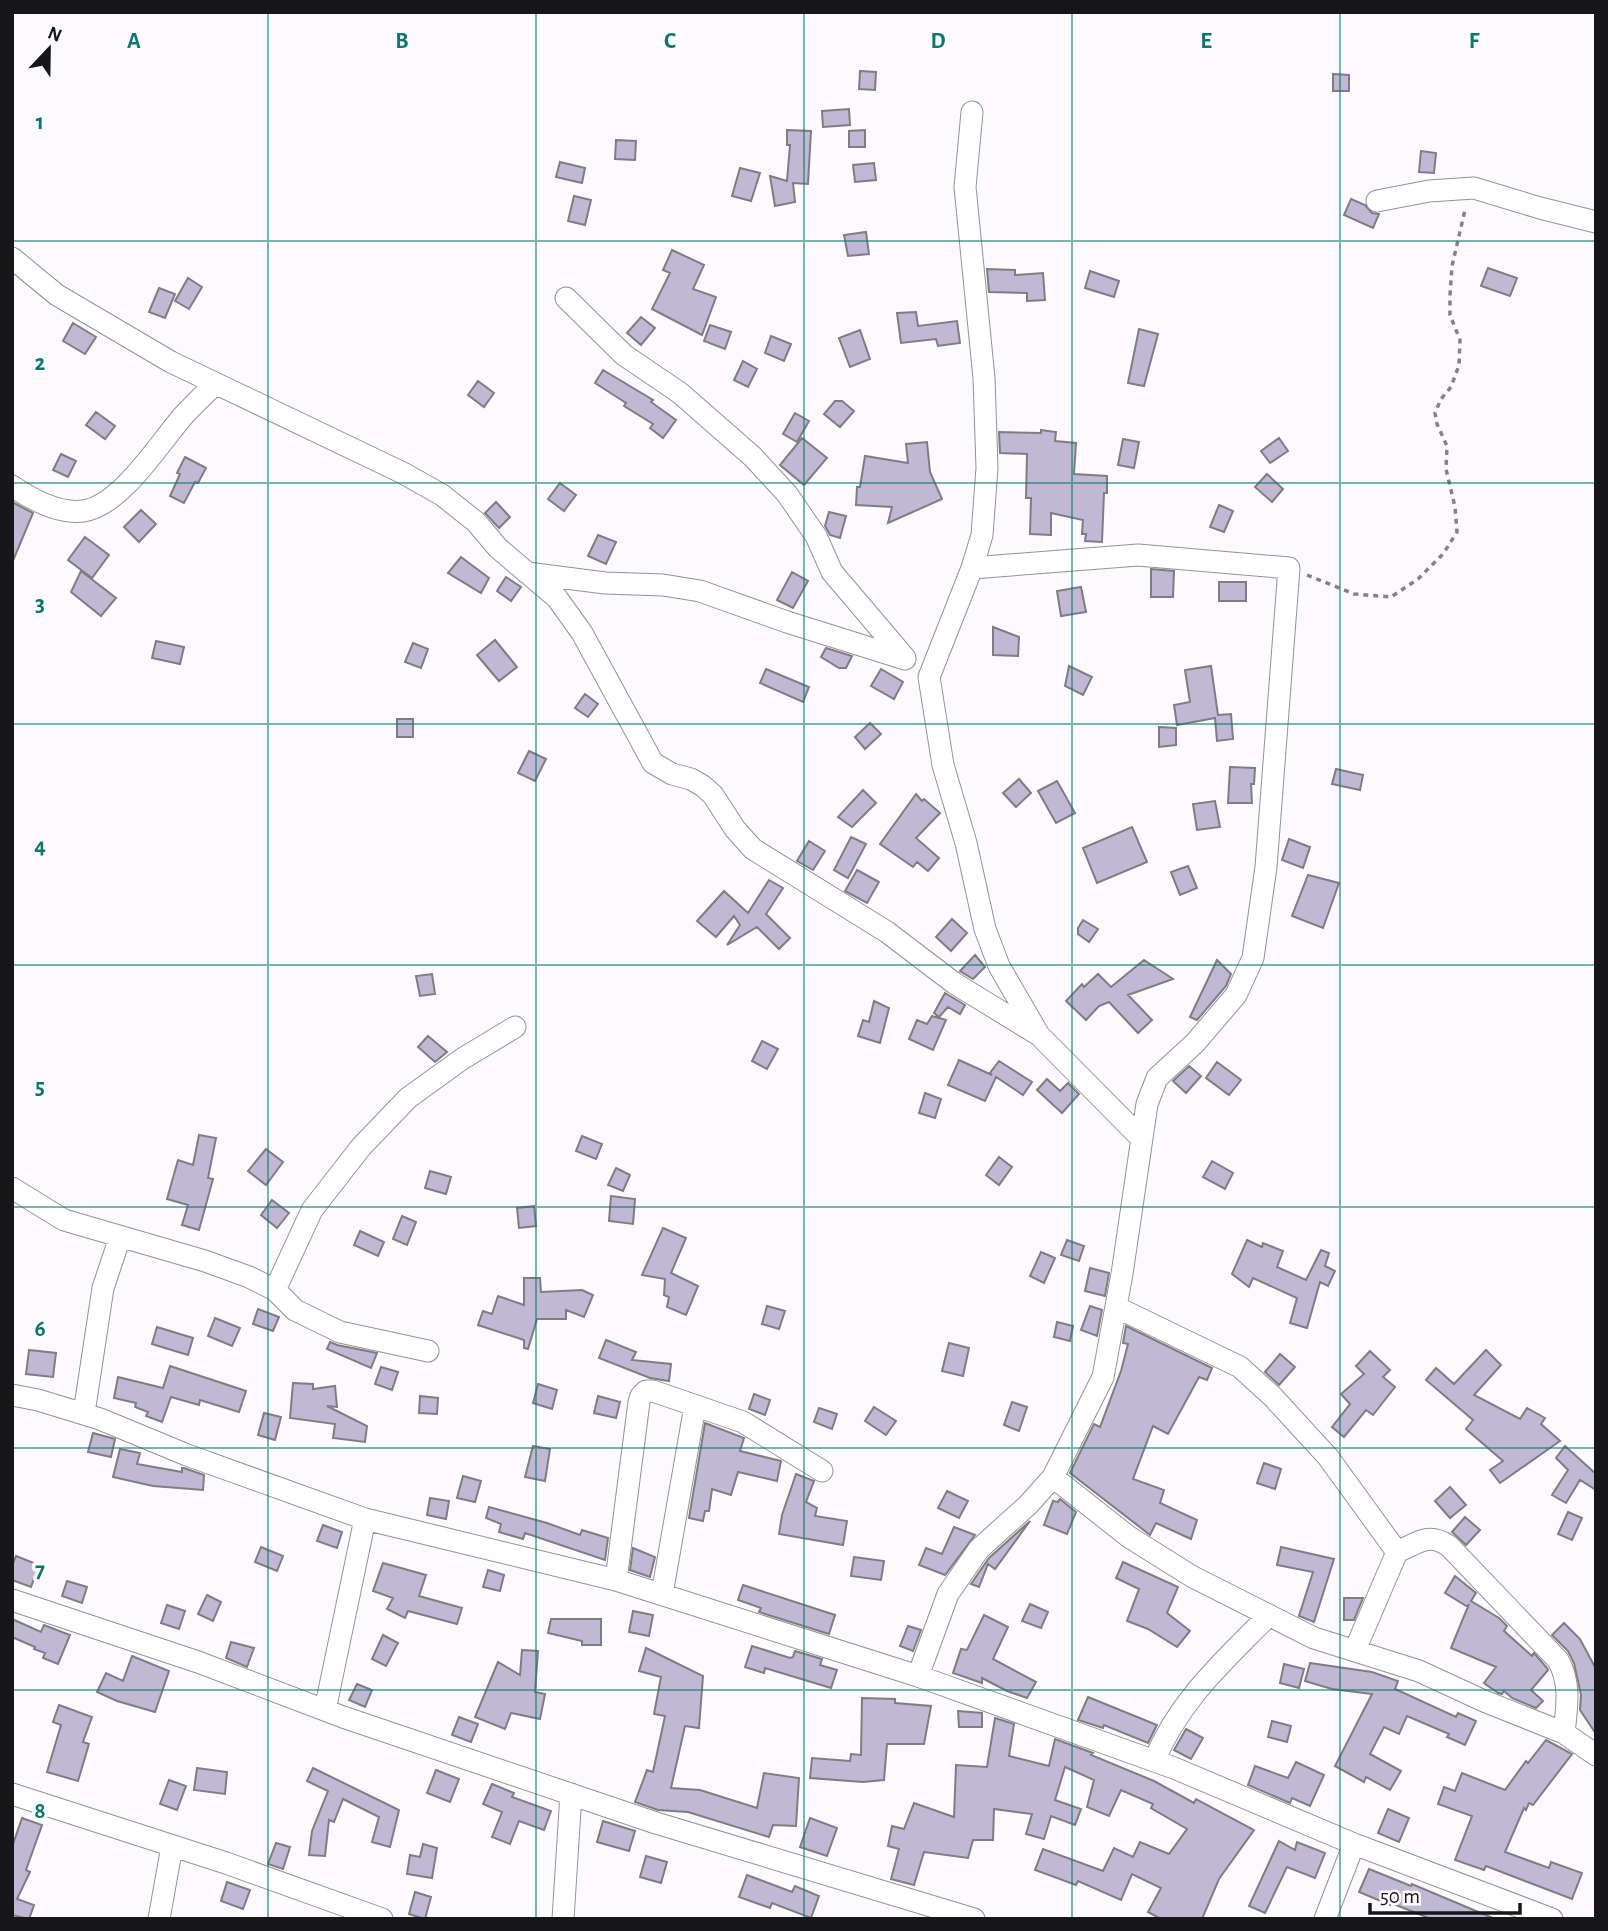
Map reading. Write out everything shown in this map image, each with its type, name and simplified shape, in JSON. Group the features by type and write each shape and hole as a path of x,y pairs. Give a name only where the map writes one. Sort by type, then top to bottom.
{"street":[{"path":"972,112 965,187 984,378 987,468 982,535 972,568 929,677 943,765 967,843 985,929 999,966 1039,1035"},
{"path":"1377,201 1429,191 1474,188 1596,222"},
{"path":"12,258 57,295 171,362 402,473 442,495 476,523 498,548 557,598 582,633 653,763 672,774 704,786 713,795 734,829 752,849 887,932 954,983 1039,1035 1141,1138"},
{"path":"566,298 624,355 680,393 753,457 788,494 816,536 832,572 905,658 929,677"},
{"path":"12,486 29,497 67,511 98,507 145,464 184,415 215,384"},
{"path":"918,1676 948,1594 979,1549 1028,1505 1053,1477 1103,1377 1147,1104 1157,1078 1195,1043 1236,995 1253,958 1266,867 1289,568 1138,555 972,568"},
{"path":"527,573 605,583 663,585 700,591 787,622 905,658"},
{"path":"275,1290 312,1210 361,1147 408,1098 462,1059 515,1027"},
{"path":"12,1188 64,1220 205,1261 275,1290 295,1310 340,1332 428,1350"},
{"path":"84,1413 103,1288 120,1237"},
{"path":"1116,1307 1240,1367 1273,1396 1328,1457 1397,1552"},
{"path":"616,1580 641,1396 646,1391 653,1391 743,1422 822,1471"},
{"path":"12,1395 84,1413 187,1455 365,1519 616,1580 918,1676 1154,1761 1354,1844 1552,1919"},
{"path":"662,1594 695,1406"},
{"path":"1053,1477 1129,1537 1193,1577 1314,1638 1419,1671 1564,1733 1596,1755"},
{"path":"325,1710 365,1519"},
{"path":"1355,1650 1397,1552 1430,1537 1440,1540 1449,1546 1558,1660 1566,1674 1564,1733"},
{"path":"12,1600 198,1662 325,1710 656,1823 974,1919"},
{"path":"1154,1761 1164,1737 1189,1698 1269,1615"},
{"path":"12,1794 382,1919"},
{"path":"563,1919 571,1794"},
{"path":"1325,1919 1354,1844"},
{"path":"159,1919 172,1846"}],"path":[{"path":"1289,568 1354,594 1391,597 1418,579 1443,554 1457,532 1455,507 1446,469 1447,446 1435,413 1441,399 1451,387 1459,365 1460,340 1450,315 1452,266 1464,213 1474,188"}],"building":[{"path":"860,71 876,72 875,90 859,89"},
{"path":"1333,74 1349,75 1349,91 1333,91"},
{"path":"849,109 850,125 823,127 822,111"},
{"path":"787,130 811,131 808,184 793,183 795,202 775,206 770,176 787,181 790,145 787,145"},
{"path":"865,130 865,147 849,147 849,131"},
{"path":"616,140 636,141 635,160 615,159"},
{"path":"1421,151 1436,153 1434,173 1419,172"},
{"path":"560,162 585,168 582,183 556,177"},
{"path":"874,163 876,180 855,182 853,165"},
{"path":"740,168 760,173 751,201 732,196"},
{"path":"574,196 591,200 585,225 568,221"},
{"path":"1351,199 1365,205 1372,213 1379,214 1373,228 1344,215"},
{"path":"866,232 869,254 848,256 844,235"},
{"path":"672,250 704,265 693,289 716,297 702,335 652,309 670,273 663,270"},
{"path":"1488,268 1517,278 1510,296 1481,286"},
{"path":"987,269 1015,270 1015,275 1043,273 1045,300 1027,301 1027,293 989,292"},
{"path":"1090,271 1119,281 1114,297 1085,288"},
{"path":"188,278 202,287 189,309 175,301"},
{"path":"159,288 175,294 165,318 149,312"},
{"path":"916,312 918,326 957,321 960,343 938,346 936,339 901,343 897,313"},
{"path":"641,317 655,328 641,345 627,333"},
{"path":"73,323 96,337 85,354 63,341"},
{"path":"710,325 731,332 725,349 704,341"},
{"path":"1139,329 1158,334 1144,386 1128,383"},
{"path":"860,330 870,359 850,367 839,338"},
{"path":"771,336 791,344 784,361 765,353"},
{"path":"743,361 757,369 748,387 734,380"},
{"path":"603,370 653,400 651,402 676,420 663,438 650,428 653,424 595,383"},
{"path":"478,381 494,393 484,407 468,395"},
{"path":"835,401 842,401 854,411 840,427 824,414"},
{"path":"96,412 115,426 105,439 86,425"},
{"path":"795,413 809,421 797,442 783,434"},
{"path":"1041,430 1056,432 1055,441 1076,443 1074,474 1107,476 1102,542 1085,541 1086,534 1082,534 1083,520 1051,513 1051,535 1030,534 1031,498 1026,498 1027,454 1000,453 999,432 1041,433"},
{"path":"802,438 827,458 804,485 780,465"},
{"path":"1279,438 1288,451 1270,463 1261,451"},
{"path":"1123,439 1139,442 1134,468 1118,465"},
{"path":"927,442 930,472 942,499 888,523 892,507 856,505 857,487 860,487 865,456 908,463 906,444"},
{"path":"61,454 76,461 68,477 53,470"},
{"path":"185,457 206,468 184,503 170,496"},
{"path":"1267,474 1283,489 1272,502 1255,487"},
{"path":"560,483 576,495 564,511 548,499"},
{"path":"12,502 33,513 12,563"},
{"path":"496,502 510,517 499,528 485,513"},
{"path":"1219,505 1233,511 1224,532 1210,527"},
{"path":"141,510 156,524 139,542 124,527"},
{"path":"829,512 846,516 840,538 830,535 825,526"},
{"path":"598,535 616,542 606,564 588,556"},
{"path":"85,537 109,555 92,578 68,560"},
{"path":"461,557 489,578 481,593 448,573"},
{"path":"1151,569 1174,571 1173,597 1151,597"},
{"path":"81,571 116,598 101,616 71,592"},
{"path":"792,572 808,581 793,608 777,600"},
{"path":"506,577 521,587 511,601 497,591"},
{"path":"1219,582 1246,582 1246,601 1219,601"},
{"path":"1081,587 1086,612 1061,616 1057,591"},
{"path":"993,627 1019,637 1018,656 993,655"},
{"path":"495,640 517,667 499,681 477,655"},
{"path":"156,641 184,647 180,664 152,658"},
{"path":"413,643 428,649 421,668 405,662"},
{"path":"826,648 852,656 846,668 839,668 821,657"},
{"path":"1069,666 1092,677 1083,695 1065,686"},
{"path":"1211,666 1218,715 1231,714 1233,739 1217,741 1215,718 1177,725 1174,705 1190,702 1185,670"},
{"path":"766,669 809,687 803,702 760,683"},
{"path":"881,669 903,682 894,699 871,686"},
{"path":"585,694 598,704 588,717 575,708"},
{"path":"397,719 413,719 413,737 397,737"},
{"path":"870,723 881,734 865,749 855,737"},
{"path":"1159,727 1176,728 1176,745 1159,747"},
{"path":"529,751 546,759 535,781 518,773"},
{"path":"1230,767 1255,768 1254,784 1251,784 1252,803 1228,803"},
{"path":"1336,769 1363,775 1360,790 1332,784"},
{"path":"1019,779 1031,793 1016,807 1003,793"},
{"path":"1057,781 1075,813 1056,823 1038,791"},
{"path":"863,790 876,803 852,827 838,817"},
{"path":"916,794 940,813 916,838 939,858 928,871 917,862 913,867 880,844"},
{"path":"1215,801 1220,827 1197,830 1193,804"},
{"path":"1132,827 1147,862 1097,883 1083,848"},
{"path":"851,837 866,844 848,878 834,870"},
{"path":"1289,839 1310,847 1303,868 1282,860"},
{"path":"809,841 825,851 813,870 797,861"},
{"path":"1188,866 1197,888 1180,895 1171,872"},
{"path":"857,870 879,882 867,903 845,891"},
{"path":"1308,875 1339,883 1323,928 1292,916"},
{"path":"769,880 783,888 766,914 790,938 779,949 757,927 727,945 740,925 734,916 716,937 697,921 724,891 748,913"},
{"path":"952,919 967,933 951,951 936,937"},
{"path":"1083,920 1098,929 1089,942 1078,934"},
{"path":"975,955 985,967 973,979 960,971"},
{"path":"1144,960 1173,979 1128,995 1152,1020 1138,1033 1109,1002 1099,1006 1086,1020 1066,1001 1082,984 1084,987 1098,974 1111,987"},
{"path":"1217,960 1231,974 1226,986 1197,1020 1190,1017"},
{"path":"432,974 435,994 420,996 416,976"},
{"path":"945,993 965,1005 960,1014 948,1007 939,1017 934,1013"},
{"path":"874,1001 889,1008 880,1043 858,1036 863,1020 869,1022"},
{"path":"932,1016 946,1020 933,1050 909,1039 917,1020 927,1024"},
{"path":"428,1036 447,1052 435,1062 418,1047"},
{"path":"762,1041 778,1049 767,1069 752,1061"},
{"path":"959,1060 992,1075 990,1073 999,1061 1032,1082 1023,1095 996,1077 985,1101 948,1085"},
{"path":"1217,1062 1241,1080 1229,1095 1206,1078"},
{"path":"1189,1066 1201,1076 1186,1093 1173,1081"},
{"path":"1047,1079 1060,1091 1068,1083 1079,1094 1062,1113 1037,1090"},
{"path":"925,1093 941,1099 935,1118 919,1113"},
{"path":"199,1135 216,1138 208,1178 213,1179 199,1230 182,1225 188,1205 167,1199 178,1160 193,1165"},
{"path":"582,1136 602,1144 596,1159 576,1151"},
{"path":"266,1149 283,1162 266,1185 248,1171"},
{"path":"999,1157 1012,1167 999,1185 986,1175"},
{"path":"1212,1161 1233,1173 1225,1189 1203,1177"},
{"path":"616,1168 630,1175 623,1191 608,1185"},
{"path":"430,1171 451,1177 446,1194 425,1188"},
{"path":"611,1196 635,1199 633,1224 609,1221"},
{"path":"272,1200 289,1213 277,1228 261,1215"},
{"path":"534,1206 536,1226 519,1228 517,1208"},
{"path":"402,1216 416,1222 407,1245 393,1239"},
{"path":"663,1228 686,1238 671,1273 698,1286 686,1315 667,1307 669,1297 664,1295 665,1279 642,1275"},
{"path":"360,1231 384,1242 378,1256 354,1245"},
{"path":"1067,1240 1084,1246 1079,1261 1061,1255"},
{"path":"1247,1240 1262,1247 1263,1243 1283,1251 1277,1267 1306,1280 1321,1250 1329,1253 1325,1266 1335,1271 1328,1286 1320,1282 1307,1328 1290,1323 1297,1298 1253,1278 1249,1287 1232,1274"},
{"path":"1041,1252 1055,1258 1044,1283 1030,1276"},
{"path":"1090,1268 1109,1273 1105,1296 1085,1291"},
{"path":"524,1278 540,1278 541,1292 582,1290 593,1295 584,1317 566,1310 566,1319 537,1319 528,1349 524,1348 524,1340 478,1325 483,1311 492,1314 498,1296 524,1305"},
{"path":"767,1306 785,1311 779,1329 762,1324"},
{"path":"1090,1306 1102,1310 1097,1336 1081,1330"},
{"path":"258,1309 279,1317 273,1331 253,1324"},
{"path":"215,1318 240,1328 232,1346 208,1336"},
{"path":"1057,1322 1073,1326 1070,1341 1054,1337"},
{"path":"1126,1326 1212,1368 1207,1380 1199,1377 1168,1434 1153,1426 1133,1479 1164,1490 1160,1503 1197,1520 1191,1539 1156,1523 1150,1535 1070,1473 1094,1424 1100,1427 1128,1344 1123,1343"},
{"path":"157,1327 193,1338 188,1355 152,1344"},
{"path":"606,1340 636,1352 632,1360 671,1364 669,1381 650,1378 599,1358"},
{"path":"330,1342 377,1353 371,1368 327,1349"},
{"path":"949,1343 969,1348 963,1376 942,1371"},
{"path":"29,1350 56,1353 53,1377 26,1374"},
{"path":"1486,1350 1501,1365 1474,1395 1520,1419 1527,1408 1545,1418 1541,1424 1560,1441 1500,1483 1490,1470 1503,1461 1466,1429 1473,1420 1426,1380 1436,1368 1454,1384"},
{"path":"1370,1351 1390,1370 1383,1377 1395,1387 1373,1415 1366,1410 1344,1437 1332,1427 1350,1404 1341,1394 1364,1374 1356,1366"},
{"path":"1280,1354 1295,1367 1279,1385 1265,1372"},
{"path":"170,1366 246,1391 239,1412 200,1400 199,1405 171,1397 162,1422 146,1416 148,1412 135,1407 136,1403 114,1398 118,1377 163,1388"},
{"path":"381,1367 398,1372 392,1390 375,1384"},
{"path":"293,1383 313,1384 313,1389 335,1386 337,1407 327,1406 367,1426 365,1442 333,1438 335,1424 290,1418"},
{"path":"538,1384 557,1390 552,1409 533,1403"},
{"path":"754,1394 770,1400 765,1415 749,1409"},
{"path":"420,1396 438,1398 437,1414 419,1413"},
{"path":"598,1396 620,1402 616,1418 594,1413"},
{"path":"1012,1402 1027,1407 1019,1431 1004,1425"},
{"path":"874,1407 896,1421 886,1435 865,1421"},
{"path":"819,1408 837,1414 832,1429 814,1422"},
{"path":"264,1413 281,1417 275,1440 258,1435"},
{"path":"705,1423 744,1438 740,1451 781,1461 777,1481 738,1472 731,1495 712,1489 709,1511 705,1511 703,1521 689,1518"},
{"path":"93,1433 115,1439 111,1457 88,1452"},
{"path":"533,1446 550,1449 545,1481 525,1477"},
{"path":"1565,1446 1596,1474 1596,1490 1580,1480 1566,1503 1552,1495 1568,1470 1556,1458"},
{"path":"120,1449 140,1453 137,1464 182,1472 184,1468 204,1475 203,1490 153,1486 113,1477"},
{"path":"1264,1463 1281,1469 1275,1489 1257,1483"},
{"path":"796,1474 814,1481 806,1502 817,1508 815,1516 847,1521 843,1545 779,1534 782,1515"},
{"path":"463,1476 481,1481 475,1502 457,1498"},
{"path":"1450,1487 1466,1505 1450,1518 1435,1501"},
{"path":"947,1491 968,1501 959,1518 938,1508"},
{"path":"430,1498 449,1501 446,1519 427,1515"},
{"path":"1060,1499 1076,1512 1067,1534 1044,1525 1053,1501 1058,1502"},
{"path":"489,1507 580,1535 582,1530 608,1538 605,1560 525,1533 523,1539 499,1532 501,1524 486,1518"},
{"path":"1568,1512 1582,1518 1572,1540 1558,1534"},
{"path":"1465,1517 1480,1530 1466,1545 1452,1532"},
{"path":"1030,1521 995,1569 988,1564 979,1587 971,1584 989,1558"},
{"path":"323,1525 342,1532 337,1548 317,1541"},
{"path":"954,1527 975,1535 945,1575 919,1565 926,1548 942,1554"},
{"path":"261,1547 283,1556 277,1571 255,1562"},
{"path":"1281,1547 1334,1559 1314,1622 1299,1616 1313,1572 1277,1565"},
{"path":"633,1548 655,1557 650,1577 630,1570"},
{"path":"16,1556 39,1565 31,1587 12,1580 12,1566"},
{"path":"854,1557 884,1561 881,1580 851,1576"},
{"path":"1123,1562 1178,1587 1167,1613 1190,1631 1177,1647 1148,1629 1127,1621 1139,1589 1116,1578"},
{"path":"383,1563 426,1575 419,1596 462,1608 457,1624 408,1611 405,1618 387,1609 393,1598 373,1591"},
{"path":"488,1570 504,1575 500,1591 483,1587"},
{"path":"1455,1576 1476,1593 1471,1601 1499,1618 1507,1626 1504,1631 1532,1656 1534,1653 1547,1668 1531,1690 1543,1701 1536,1708 1512,1698 1504,1691 1502,1694 1498,1693 1484,1683 1496,1667 1451,1648 1468,1607 1445,1593"},
{"path":"67,1581 87,1587 82,1603 62,1596"},
{"path":"743,1585 835,1615 829,1634 759,1612 761,1608 738,1600"},
{"path":"207,1595 221,1602 213,1621 198,1614"},
{"path":"1344,1598 1363,1598 1354,1620 1344,1620"},
{"path":"1030,1604 1048,1612 1041,1628 1022,1621"},
{"path":"167,1605 185,1611 179,1629 161,1623"},
{"path":"633,1611 653,1615 649,1636 629,1632"},
{"path":"984,1615 1008,1627 993,1659 1036,1682 1027,1698 982,1678 982,1683 953,1673 961,1649 967,1650"},
{"path":"12,1619 41,1632 44,1625 70,1635 58,1664 43,1658 45,1653 34,1649 35,1647 12,1637"},
{"path":"551,1619 601,1619 601,1645 582,1645 582,1641 548,1633"},
{"path":"1564,1623 1580,1639 1596,1669 1596,1734 1580,1710 1581,1695 1574,1663 1568,1651 1552,1635"},
{"path":"908,1626 921,1630 913,1651 900,1646"},
{"path":"383,1635 398,1643 386,1666 372,1659"},
{"path":"231,1642 254,1648 247,1667 226,1658"},
{"path":"752,1646 790,1658 795,1651 822,1659 820,1665 837,1670 831,1688 765,1668 764,1673 745,1667"},
{"path":"646,1648 703,1676 699,1728 685,1726 671,1788 700,1790 757,1808 764,1773 799,1778 796,1826 773,1825 769,1837 688,1812 658,1810 635,1802 647,1770 653,1772 665,1716 654,1714 661,1677 639,1671"},
{"path":"522,1650 538,1651 535,1692 545,1694 540,1719 511,1713 505,1729 475,1717 498,1662 520,1675"},
{"path":"132,1656 169,1671 155,1712 97,1692 106,1673 123,1681"},
{"path":"1310,1663 1372,1672 1398,1681 1395,1689 1456,1717 1458,1713 1476,1721 1465,1745 1447,1737 1449,1734 1407,1716 1399,1734 1384,1727 1370,1754 1401,1771 1390,1790 1366,1777 1364,1782 1335,1766 1372,1694 1332,1689 1305,1681"},
{"path":"1284,1664 1304,1669 1299,1688 1280,1683"},
{"path":"357,1684 372,1690 365,1707 349,1700"},
{"path":"1088,1697 1157,1725 1148,1743 1104,1725 1103,1728 1078,1720"},
{"path":"862,1698 895,1699 895,1703 931,1706 924,1744 887,1744 884,1780 863,1782 810,1778 812,1758 850,1761 851,1754 861,1755"},
{"path":"59,1705 92,1717 83,1742 89,1744 78,1781 47,1772 61,1725 53,1722"},
{"path":"958,1711 982,1713 982,1727 959,1727"},
{"path":"459,1717 478,1724 471,1742 452,1735"},
{"path":"995,1718 1014,1724 1009,1756 1049,1766 1055,1739 1154,1781 1194,1803 1196,1799 1254,1830 1219,1879 1202,1919 1161,1919 1148,1912 1161,1888 1132,1874 1121,1900 1078,1881 1076,1885 1035,1870 1043,1849 1103,1871 1114,1848 1133,1857 1140,1842 1169,1854 1187,1829 1151,1808 1153,1804 1121,1790 1109,1816 1087,1807 1094,1780 1065,1767 1055,1800 1081,1809 1075,1825 1051,1816 1044,1839 1026,1834 1032,1814 994,1809 993,1840 973,1840 968,1858 924,1852 914,1885 891,1879 899,1849 888,1846 892,1826 904,1829 914,1803 954,1817 956,1765 987,1767"},
{"path":"1272,1721 1291,1726 1287,1742 1268,1737"},
{"path":"1186,1729 1203,1738 1191,1759 1174,1750"},
{"path":"1546,1740 1572,1754 1533,1805 1529,1803 1526,1810 1524,1808 1505,1852 1549,1868 1551,1862 1582,1873 1572,1899 1486,1866 1484,1870 1455,1860 1472,1816 1438,1804 1444,1787 1455,1791 1462,1773 1505,1790 1526,1761 1528,1763"},
{"path":"1296,1762 1324,1775 1310,1806 1292,1798 1290,1803 1248,1785 1255,1766 1288,1778"},
{"path":"197,1768 227,1772 225,1794 194,1790"},
{"path":"313,1768 399,1810 390,1847 372,1842 379,1817 343,1799 334,1822 329,1820 325,1856 309,1855 312,1831 328,1791 307,1781"},
{"path":"436,1770 459,1779 450,1802 427,1793"},
{"path":"169,1780 186,1786 177,1810 160,1804"},
{"path":"492,1784 514,1793 512,1797 551,1811 544,1830 519,1821 510,1844 492,1837 502,1812 483,1804"},
{"path":"1388,1809 1409,1818 1399,1842 1378,1833"},
{"path":"22,1818 42,1825 26,1870 30,1872 17,1899 34,1905 29,1919 12,1915 12,1847"},
{"path":"810,1818 837,1828 827,1856 800,1847"},
{"path":"603,1821 635,1831 629,1851 597,1842"},
{"path":"1279,1841 1295,1850 1297,1842 1325,1853 1315,1878 1287,1867 1265,1913 1249,1906"},
{"path":"276,1843 290,1847 283,1869 268,1864"},
{"path":"423,1844 437,1848 432,1878 407,1874 410,1855 420,1857"},
{"path":"646,1856 667,1862 661,1883 640,1877"},
{"path":"1369,1869 1495,1919 1431,1919 1391,1903 1390,1905 1359,1892"},
{"path":"747,1875 792,1892 795,1886 819,1896 811,1918 772,1903 770,1908 739,1897"},
{"path":"227,1882 250,1890 243,1909 221,1901"},
{"path":"415,1892 431,1897 425,1919 409,1914"}]}
